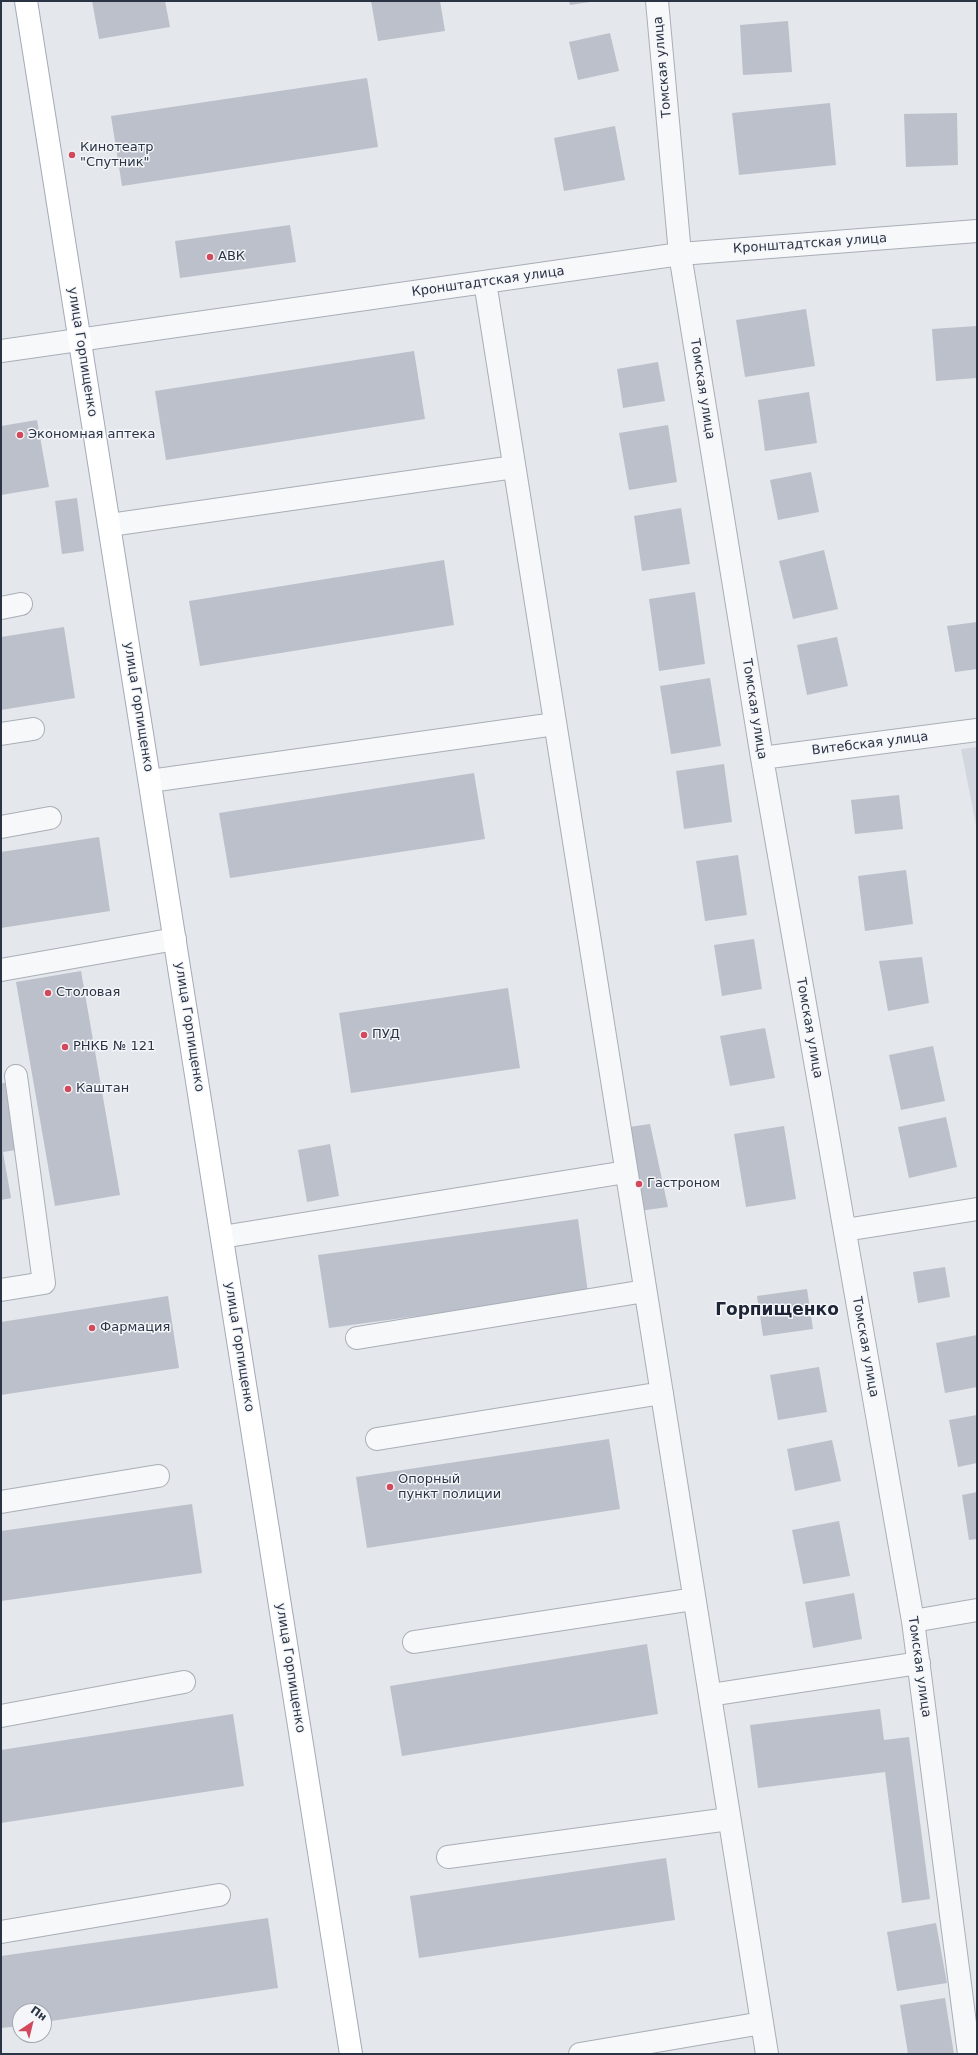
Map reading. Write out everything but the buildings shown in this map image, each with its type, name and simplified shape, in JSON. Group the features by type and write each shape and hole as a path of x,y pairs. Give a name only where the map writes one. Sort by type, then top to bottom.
{"main road":[{"name":"улица Горпищенко","path":"26,1 351,2054"}],"street":[{"name":"Томская улица","path":"657,1 680,254 762,758 913,1621 968,1969 969,2054"},
{"name":"Кронштадтская улица","path":"1,351 680,254 977,231"},
{"path":"485,282 767,2054"},
{"path":"110,525 514,467"},
{"path":"150,781 555,724"},
{"path":"1,734 33,729"},
{"name":"Витебская улица","path":"762,758 974,734"},
{"path":"1,827 50,818"},
{"path":"1,970 175,939"},
{"path":"1,1290 44,1283 16,1076"},
{"path":"222,1236 626,1172"},
{"path":"845,1230 977,1209"},
{"path":"357,1338 645,1291"},
{"path":"377,1439 662,1393"},
{"path":"1,1502 158,1476"},
{"path":"414,1642 694,1599"},
{"path":"913,1621 977,1610"},
{"path":"710,1695 919,1663"},
{"path":"1,1716 184,1682"},
{"path":"448,1857 729,1819"},
{"path":"1,1932 219,1896"},
{"path":"580,2054 762,2023"}],"shaded area":[{"path":"977,747 977,830 961,749"}],"place":[{"name":"Кинотеатр \"Спутник\"","path":"72,155"},
{"name":"АВК","path":"210,257"},
{"name":"Экономная аптека","path":"20,435"},
{"name":"Столовая","path":"48,993"},
{"name":"ПУД","path":"364,1035"},
{"name":"РНКБ № 121","path":"65,1047"},
{"name":"Каштан","path":"68,1089"},
{"name":"Гастроном","path":"639,1184"},
{"name":"Фармация","path":"92,1328"},
{"name":"Опорный пункт полиции","path":"390,1487"}],"district":[{"name":"Горпищенко","path":"777,1311"}]}
